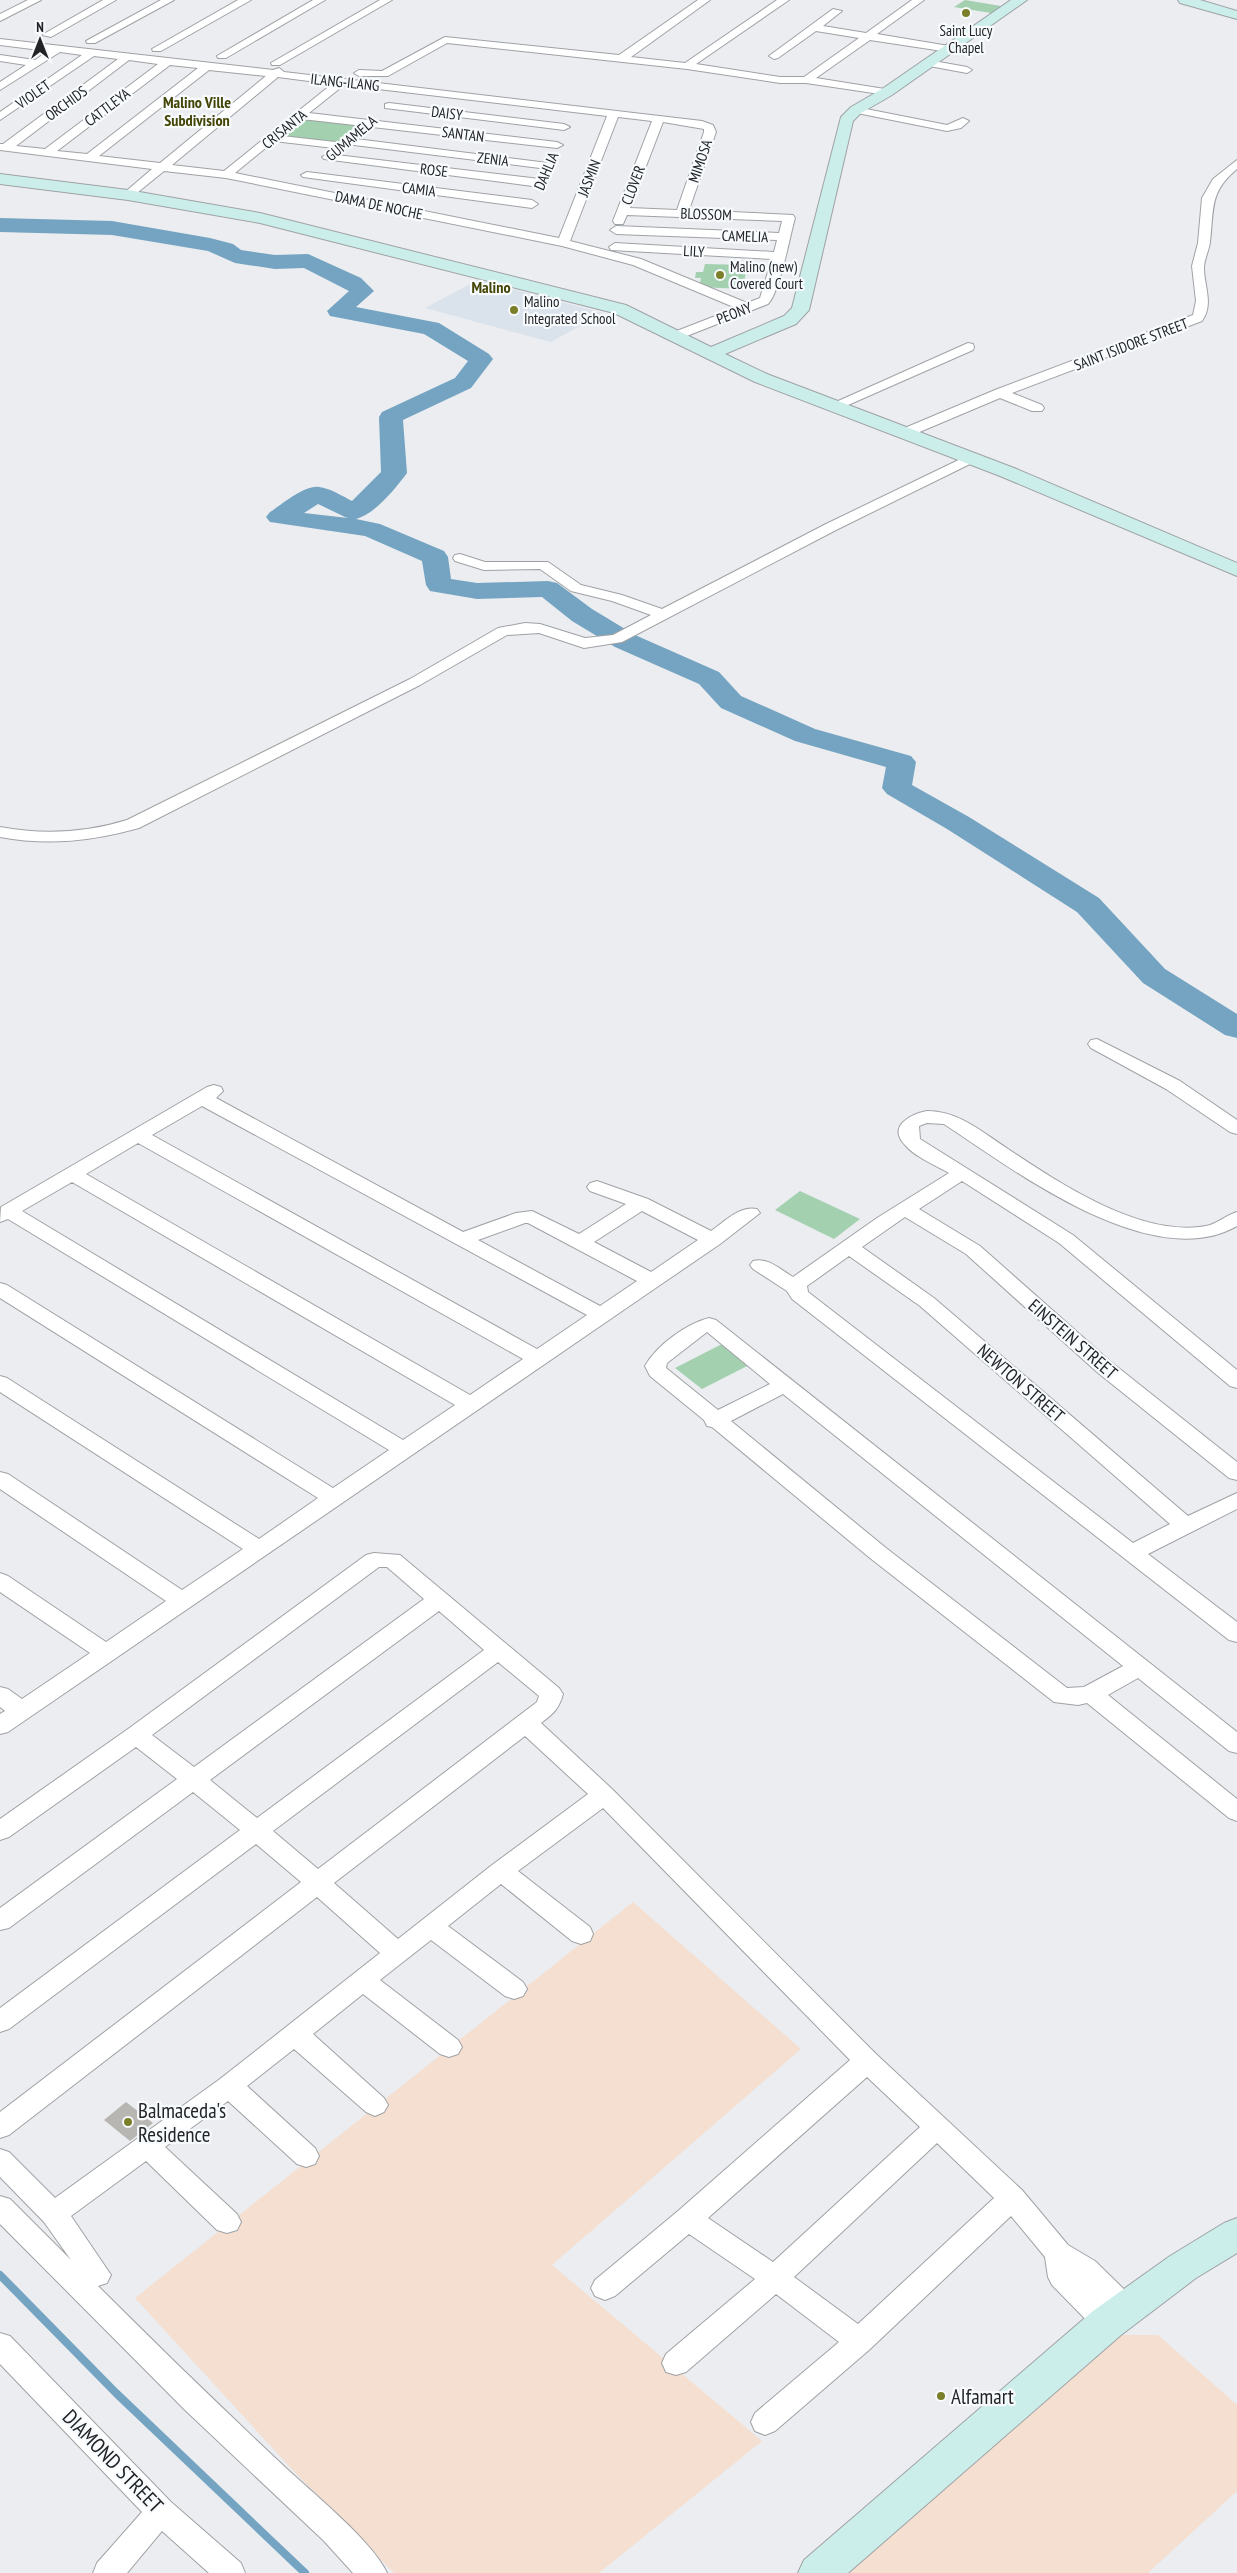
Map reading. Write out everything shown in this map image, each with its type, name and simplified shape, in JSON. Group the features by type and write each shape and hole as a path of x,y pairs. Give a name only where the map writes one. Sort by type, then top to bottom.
{"street":[{"path":"0,18 36,0"},
{"path":"65,38 42,35 111,0"},
{"path":"169,0 86,40 384,74 445,40 687,66 780,80 806,80 887,92"},
{"path":"156,49 246,0"},
{"path":"222,56 320,0"},
{"path":"276,63 387,0"},
{"path":"619,60 705,0"},
{"path":"687,66 722,40 784,0"},
{"path":"806,80 919,0"},
{"path":"709,354 790,320 800,310 846,120 856,110 887,92 1020,0"},
{"path":"1185,0 1237,16"},
{"path":"774,56 816,28 837,11"},
{"path":"816,28 949,49"},
{"path":"0,30 19,32"},
{"name":"ILANG-ILANG","path":"0,42 690,122"},
{"path":"0,87 58,49"},
{"name":"VIOLET","path":"0,117 90,53"},
{"name":"ORCHIDS","path":"2,147 127,57"},
{"path":"0,58 36,63"},
{"name":"CATTLEYA","path":"47,153 167,62"},
{"path":"928,63 967,70"},
{"path":"126,192 150,175 288,64"},
{"path":"89,158 206,66"},
{"path":"0,74 17,76"},
{"path":"852,86 864,76"},
{"name":"CRISANTA","path":"226,175 302,116 341,82"},
{"name":"GUMAMELA","path":"292,187 410,89"},
{"name":"DAISY","path":"389,106 564,127"},
{"name":"DAHLIA","path":"519,234 573,107"},
{"path":"856,110 947,128 957,126 963,121"},
{"name":"JASMIN","path":"563,243 614,112"},
{"name":"SANTAN","path":"302,116 557,145"},
{"name":"CLOVER","path":"608,250 659,118"},
{"name":"MIMOSA","path":"682,213 710,132 709,127 690,122"},
{"name":"ZENIA","path":"274,138 345,143 548,166"},
{"name":"DAMA DE NOCHE","path":"2,147 226,175 563,243 608,250 747,308"},
{"name":"ROSE","path":"328,157 540,183"},
{"name":"SAINT ISIDORE STREET","path":"905,433 1000,393 1198,318 1201,315 1201,301 1197,266 1204,246 1208,193 1221,175 1237,163"},
{"name":"CAMIA","path":"307,175 532,204"},
{"path":"0,179 126,192 270,220 610,306 631,314 674,337 761,378 972,458 1233,566"},
{"name":"BLOSSOM","path":"623,210 789,218"},
{"name":"PEONY","path":"674,337 767,298 789,218"},
{"name":"CAMELIA","path":"616,230 785,237"},
{"name":"LILY","path":"608,250 780,256"},
{"path":"834,406 968,347"},
{"path":"1000,393 1037,408"},
{"path":"0,832 29,837 90,836 133,824 415,682 503,631 525,628 540,629 584,643 618,639 832,527 972,458"},
{"path":"460,558 484,566 543,565 576,588 617,598 664,615"},
{"path":"1097,1044 1173,1085 1237,1128"},
{"path":"404,1450 4,1213 209,1094 461,1239 601,1315"},
{"path":"1237,1218 1218,1228 1185,1233 1114,1218 1088,1206 951,1120 932,1115 918,1118 909,1129 908,1134 912,1142 1066,1239 1237,1381"},
{"path":"138,1135 537,1358"},
{"path":"796,1288 800,1282 884,1222 906,1210 962,1173"},
{"path":"72,1174 470,1404"},
{"path":"597,1187 641,1203 713,1240"},
{"path":"580,1242 641,1203"},
{"name":"EINSTEIN STREET","path":"906,1210 973,1250 1104,1367 1237,1473"},
{"path":"0,1726 537,1358 653,1282 750,1213"},
{"path":"461,1239 529,1217 580,1242 653,1282"},
{"name":"NEWTON STREET","path":"850,1248 882,1268 927,1302 1185,1525"},
{"path":"760,1265 796,1288 799,1295 1073,1509 1133,1552 1237,1634"},
{"path":"0,1289 333,1498"},
{"path":"1139,1667 1091,1694 1078,1697 1062,1696 878,1553 714,1420 657,1371 654,1366 659,1359 700,1328 709,1324 1237,1745"},
{"path":"0,1384 259,1549"},
{"path":"714,1420 786,1384"},
{"path":"0,1479 182,1601"},
{"path":"1133,1552 1237,1500"},
{"path":"0,1831 136,1736 374,1560 392,1560 551,1694 548,1706 0,2127"},
{"path":"0,1581 106,1653"},
{"path":"0,1922 440,1600"},
{"path":"0,2022 499,1650"},
{"path":"1091,1694 1237,1812"},
{"path":"0,1695 22,1711"},
{"path":"526,1723 604,1795 867,2061 938,2126 1012,2198 1058,2253 1062,2277 1105,2304"},
{"path":"136,1736 195,1780 255,1832 319,1882 398,1954"},
{"path":"54,2214 229,2086 501,1871 604,1795"},
{"path":"501,1871 581,1934"},
{"path":"431,1927 514,1989"},
{"path":"363,1981 448,2047"},
{"path":"295,2034 375,2105"},
{"path":"605,2288 688,2219 867,2061"},
{"path":"229,2086 306,2156"},
{"path":"676,2363 775,2278 938,2126"},
{"path":"146,2145 227,2222"},
{"path":"0,2160 54,2214 97,2275"},
{"path":"764,2422 859,2341 1012,2198"},
{"path":"0,2207 196,2401 334,2532 372,2573"},
{"path":"688,2219 775,2278 859,2341"},
{"path":"818,2573 1105,2304 1183,2267 1237,2234"},
{"name":"DIAMOND STREET","path":"0,2345 161,2511 230,2573"},
{"path":"108,2573 161,2511"}],"shaded area":[{"name":"Malino Integrated School","path":"478,280 603,313 551,342 425,308"},
{"path":"633,1902 801,2049 552,2265 762,2441 599,2573 394,2573 299,2477 135,2298"},
{"path":"1113,2335 1158,2335 1237,2405 1237,2491 1148,2573 831,2573"}],"green space":[{"path":"965,0 1007,7 997,14 954,7"},
{"path":"300,117 358,124 337,143 278,135"},
{"name":"Malino (new) Covered Court","path":"705,264 747,265 743,289 699,287 701,278 695,278 696,272 703,272"},
{"path":"800,1191 860,1219 834,1239 775,1210"},
{"path":"724,1343 751,1364 702,1389 675,1368"}],"building":[{"name":"Balmaceda's Residence","path":"126,2102 153,2123 130,2141 104,2120"}],"waterway":[{"path":"0,225 112,228 210,245 225,249 235,256 275,262 308,261 353,283 363,291 338,311 431,328 481,359 463,383 391,417 394,473 371,498 354,512 317,494 279,517 371,529 435,557 439,585 477,591 548,589 582,615 625,641 709,678 731,702 805,735 901,762 897,788 958,823 1088,905 1154,976 1237,1028"},
{"path":"0,2275 116,2393 305,2573"}],"place":[{"name":"Saint Lucy Chapel","path":"966,13"},
{"name":"Malino (new) Covered Court","path":"720,275"},
{"name":"Malino Integrated School","path":"514,310"},
{"name":"Balmaceda's Residence","path":"128,2122"},
{"name":"Alfamart","path":"941,2396"}],"district":[{"name":"Malino Ville Subdivision","path":"197,111"},
{"name":"Malino","path":"491,287"}]}
